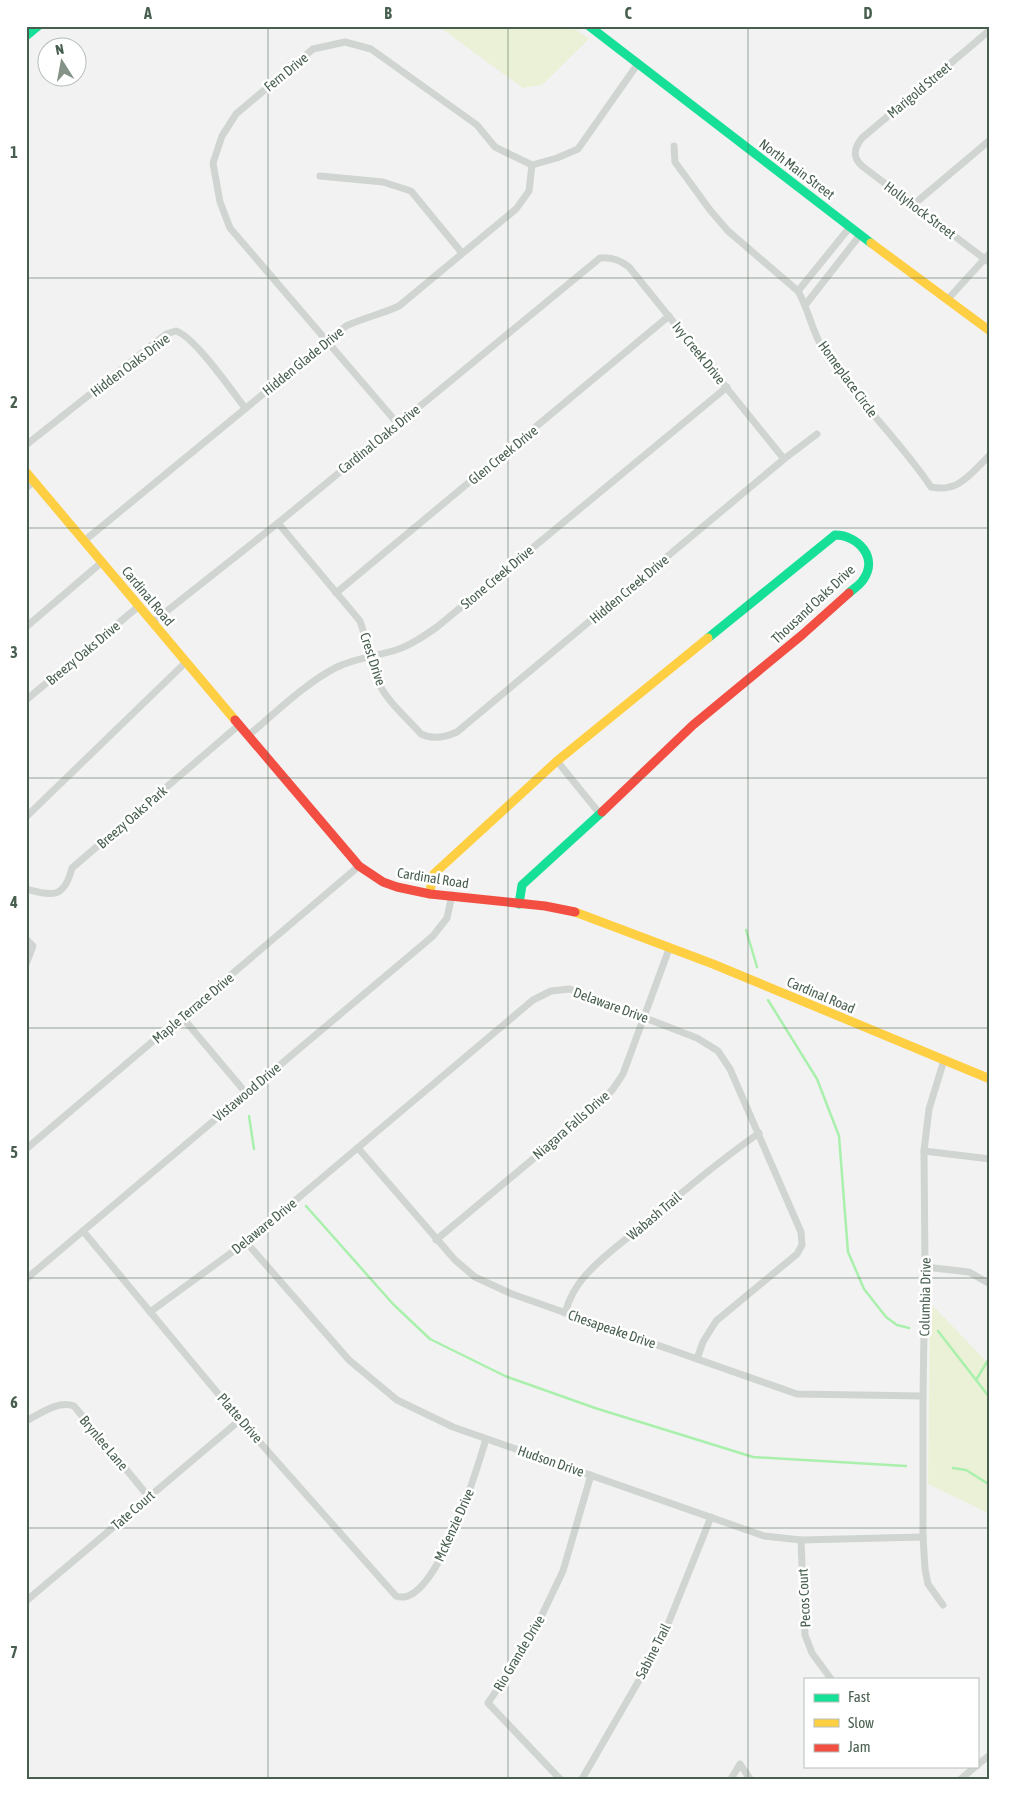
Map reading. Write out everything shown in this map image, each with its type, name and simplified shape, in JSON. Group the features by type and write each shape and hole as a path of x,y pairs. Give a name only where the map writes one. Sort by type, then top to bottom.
{"street":[{"path":"26,36 38,26"},
{"name":"North Main Street","path":"589,26 637,65 860,235 990,331"},
{"name":"Marigold Street","path":"855,153 855,146 862,138 990,30"},
{"name":"Fern Drive","path":"398,424 230,228 220,202 213,163 222,136 236,114 313,50 346,42 371,49 477,125 495,146 532,165"},
{"path":"532,165 557,158 578,149 637,65"},
{"path":"913,204 990,140"},
{"name":"Homeplace Circle","path":"674,146 675,162 710,210 728,231 798,291 806,304 810,320 823,349 932,487 942,490 954,488 990,455"},
{"name":"Hollyhock Street","path":"855,153 858,162 862,166 987,261"},
{"name":"Hidden Glade Drive","path":"84,541 326,341 346,326 365,317 380,314 399,306 516,209 529,191 532,165"},
{"path":"320,176 383,182 410,191 462,253"},
{"path":"798,291 850,227"},
{"path":"806,304 860,235"},
{"path":"948,299 987,261 990,253"},
{"name":"Ivy Creek Drive","path":"605,258 608,257 622,262 629,267 784,460"},
{"name":"Cardinal Oaks Drive","path":"153,622 278,523 595,262 605,258"},
{"path":"823,262 832,270"},
{"name":"Glen Creek Drive","path":"336,593 669,316"},
{"name":"Hidden Oaks Drive","path":"26,445 166,334 176,332 186,336 199,349 245,408"},
{"name":"Stone Creek Drive","path":"249,735 323,675 338,666 398,649 419,640 437,627 727,387"},
{"name":"Hidden Creek Drive","path":"438,738 457,732 784,460 818,434"},
{"name":"Cardinal Road","path":"26,472 359,866 383,882 397,888 430,894 571,911 713,964 990,1079"},
{"path":"26,488 34,481"},
{"name":"Crest Drive","path":"278,523 360,622 376,677 387,697 420,734 426,737 438,738"},
{"name":"Thousand Oaks Drive","path":"430,894 432,876 557,761 835,534 842,534 856,541 866,552 869,562 863,580 802,635 693,725 522,886 519,904"},
{"path":"26,627 102,562"},
{"name":"Breezy Oaks Drive","path":"26,700 139,606"},
{"path":"26,817 186,662"},
{"name":"Breezy Oaks Park","path":"26,889 45,894 58,892 68,883 72,868 239,725"},
{"path":"557,761 600,814"},
{"name":"Maple Terrace Drive","path":"26,1149 359,866"},
{"name":"Vistawood Drive","path":"26,1279 433,936 447,918 452,896"},
{"path":"26,939 33,946 26,964"},
{"name":"Niagara Falls Drive","path":"436,1240 600,1103 613,1089 623,1074 669,948"},
{"name":"Delaware Drive","path":"150,1312 246,1242 533,1000 560,989 570,989 697,1038 718,1052 730,1069 801,1232 802,1245 797,1254 716,1321 703,1342 697,1358"},
{"path":"182,1017 246,1093"},
{"name":"Columbia Drive","path":"943,1605 928,1584 925,1568 923,1537 923,1396 924,1151 929,1109 944,1060"},
{"name":"Wabash Trail","path":"565,1312 568,1300 576,1288 586,1275 602,1260 681,1194 759,1133"},
{"name":"Chesapeake Drive","path":"358,1148 455,1260 474,1277 512,1294 797,1394 923,1396"},
{"path":"924,1151 990,1159"},
{"name":"Platte Drive","path":"83,1232 240,1420 396,1596 402,1598"},
{"name":"Hudson Drive","path":"246,1242 349,1360 397,1400 424,1415 486,1440 764,1536 801,1540 923,1537"},
{"path":"925,1267 969,1272 990,1284"},
{"name":"Brynlee Lane","path":"26,1421 60,1404 74,1406 148,1496"},
{"name":"Tate Court","path":"26,1601 240,1420"},
{"name":"McKenzie Drive","path":"402,1598 409,1596 421,1585 442,1556 457,1524 486,1440"},
{"name":"Rio Grande Drive","path":"560,1779 488,1703 529,1642 563,1571 591,1475"},
{"name":"Sabine Trail","path":"582,1779 660,1644 711,1517"},
{"name":"Pecos Court","path":"801,1540 806,1636 812,1653 830,1678"},
{"path":"978,1765 990,1755"},
{"path":"731,1779 740,1764 750,1779"},
{"path":"961,1779 975,1768"}],"green space":[{"path":"438,26 570,26 589,39 542,85 523,88"},
{"path":"930,1303 990,1365 990,1514 928,1484"}],"waterway":[{"path":"746,930 757,967"},
{"path":"768,1000 817,1079 839,1136 848,1252 864,1289 886,1317 897,1325 909,1328"},
{"path":"249,1116 254,1149"},
{"path":"306,1206 393,1304 430,1339 505,1376 595,1408 753,1457 906,1466"},
{"path":"938,1331 990,1398"},
{"path":"976,1380 990,1357"},
{"path":"953,1468 966,1470 990,1485"}],"traffic: fast":[{"path":"26,36 38,26"},
{"path":"589,26 871,243"},
{"path":"708,638 835,535 843,536 858,543 864,549 869,564 862,582 849,593"},
{"path":"519,904 522,885 602,812"}],"traffic: slow":[{"path":"871,243 990,331"},
{"path":"26,472 235,720"},
{"path":"430,894 432,876 438,870 557,761 708,638"},
{"path":"575,912 713,964 990,1079"}],"traffic: jam":[{"path":"602,812 693,725 802,635 849,593"},
{"path":"235,720 359,866 383,882 430,894 545,906 575,912"}]}
